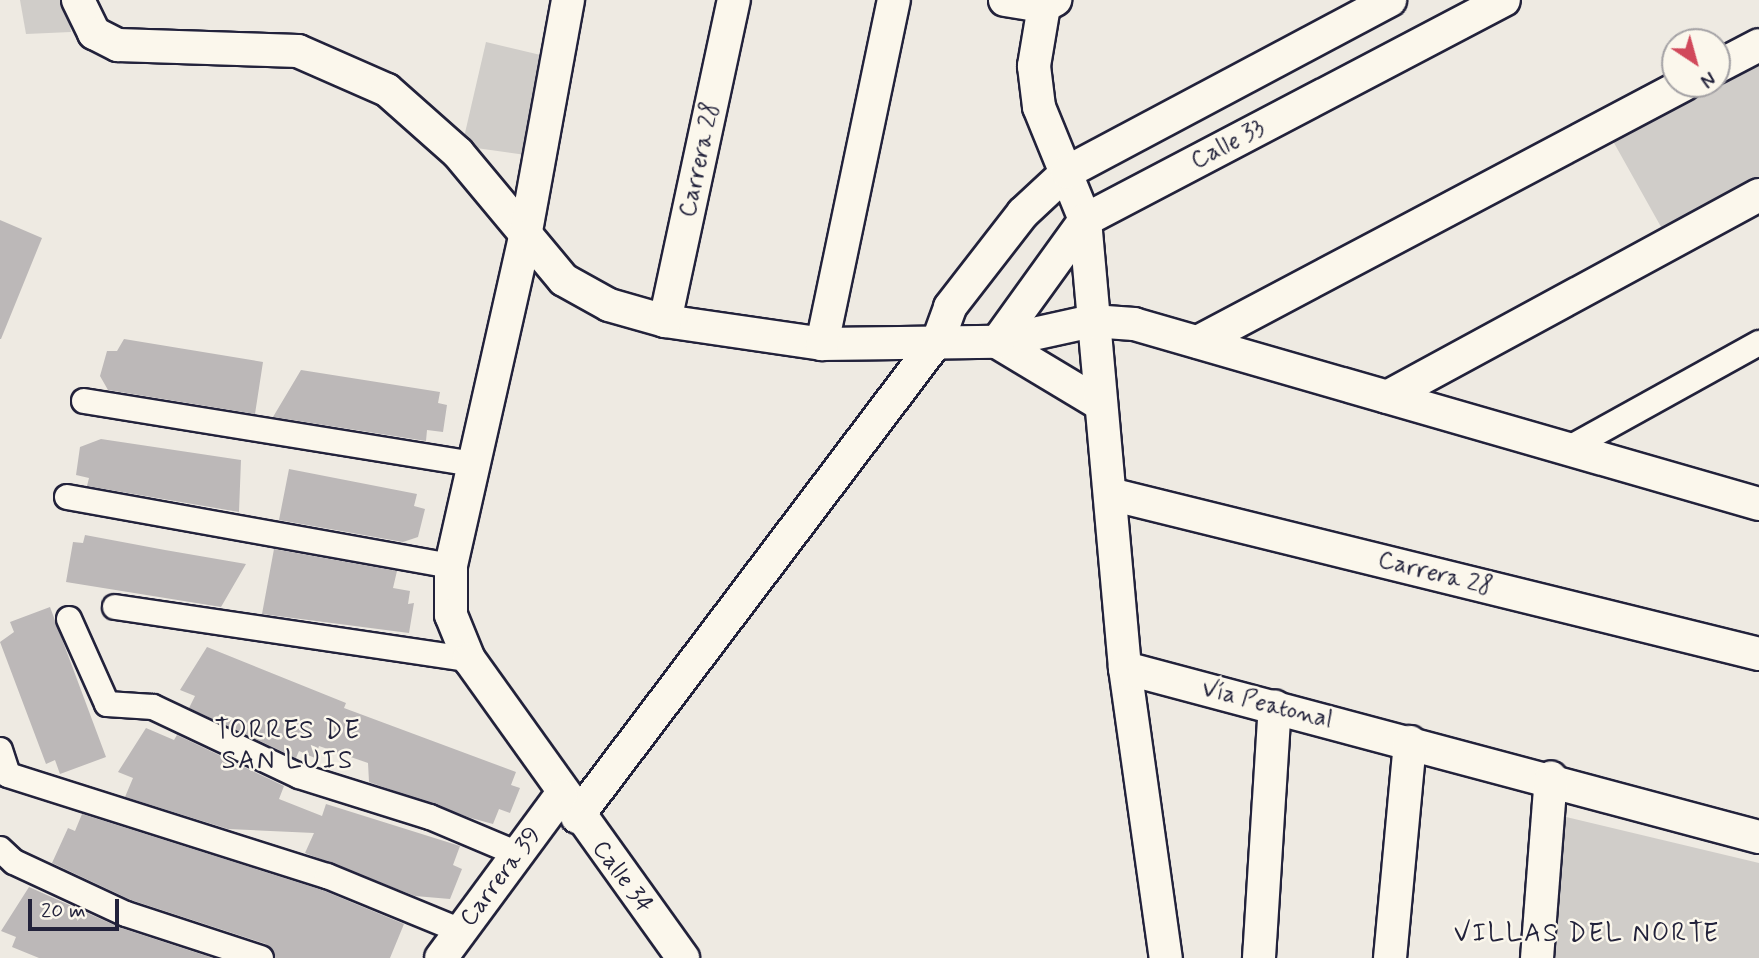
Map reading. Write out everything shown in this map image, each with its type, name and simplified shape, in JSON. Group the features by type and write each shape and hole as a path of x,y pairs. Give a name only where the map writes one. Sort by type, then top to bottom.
{"street":[{"path":"78,0 94,33 118,45 260,46 341,65 387,90 458,153 525,237 564,280 610,305 665,321 822,344 939,338 997,342 1092,321 1133,324 1759,504"},
{"name":"Calle 34","path":"568,0 525,237 451,566 451,615 469,659 569,806 682,958"},
{"name":"Carrera 28","path":"665,321 734,0"},
{"path":"822,344 894,0"},
{"path":"1005,0 1048,2 1034,66 1039,107 1085,220 1097,402 1110,494 1125,668 1166,958"},
{"path":"939,338 950,307 985,257 1067,172 1390,0"},
{"name":"Calle 33","path":"997,342 1085,220 1504,0"},
{"path":"1731,60 1759,45"},
{"path":"1198,342 1661,97"},
{"path":"1387,397 1759,195"},
{"name":"Carrera 39","path":"441,958 518,855 569,806 939,338"},
{"path":"997,342 1097,402"},
{"path":"1566,450 1759,343"},
{"path":"84,401 474,464"},
{"name":"Carrera 28","path":"1110,494 1759,654"},
{"path":"67,497 451,566"},
{"path":"115,607 469,659"},
{"path":"69,619 107,704 153,707 299,776 430,817 518,855"},
{"name":"Vía Peatonal","path":"1125,668 1550,778 1759,837"},
{"path":"1259,958 1275,707"},
{"path":"1390,958 1410,742"},
{"path":"0,750 8,775 327,876 461,931"},
{"path":"1537,958 1550,778"},
{"path":"0,849 13,862 126,914 261,958"}],"shaded area":[{"path":"20,0 67,0 71,32 26,34"},
{"path":"486,42 549,57 526,155 462,146"},
{"path":"1759,55 1759,180 1665,234 1609,134 1677,98 1731,98 1731,70"},
{"path":"1562,816 1759,863 1759,958 1550,958"}],"building":[{"path":"0,220 42,238 1,339 0,339"},
{"path":"124,339 263,362 255,414 108,390 100,376 107,351 117,351"},
{"path":"301,370 440,392 438,403 447,405 443,432 427,430 426,441 273,417"},
{"path":"101,439 241,460 239,512 87,486 89,478 76,475 80,447"},
{"path":"289,469 417,494 414,506 425,509 418,537 403,542 279,520"},
{"path":"85,535 246,564 221,607 66,582 73,542 83,543"},
{"path":"274,549 397,571 393,588 410,591 408,604 414,603 409,633 262,614"},
{"path":"50,607 106,757 60,774 55,760 46,764 0,642 14,632 10,622"},
{"path":"207,647 346,703 344,708 516,772 511,785 520,788 510,813 499,809 493,824 471,818 369,782 368,763 319,746 315,758 299,751 296,758 189,708 195,696 180,690"},
{"path":"146,728 174,740 177,735 284,786 279,799 322,816 326,804 460,846 453,865 462,869 450,899 415,896 305,853 314,833 228,829 125,797 133,778 118,772"},
{"path":"82,814 322,890 404,924 390,958 275,958 266,944 131,900 52,863 68,828 75,831"},
{"path":"29,887 121,928 213,958 39,958 12,947 16,937 1,931"}],"district":[{"name":"TORRES DE SAN LUIS","path":"288,747"},
{"name":"VILLAS DEL NORTE","path":"1587,935"}]}
